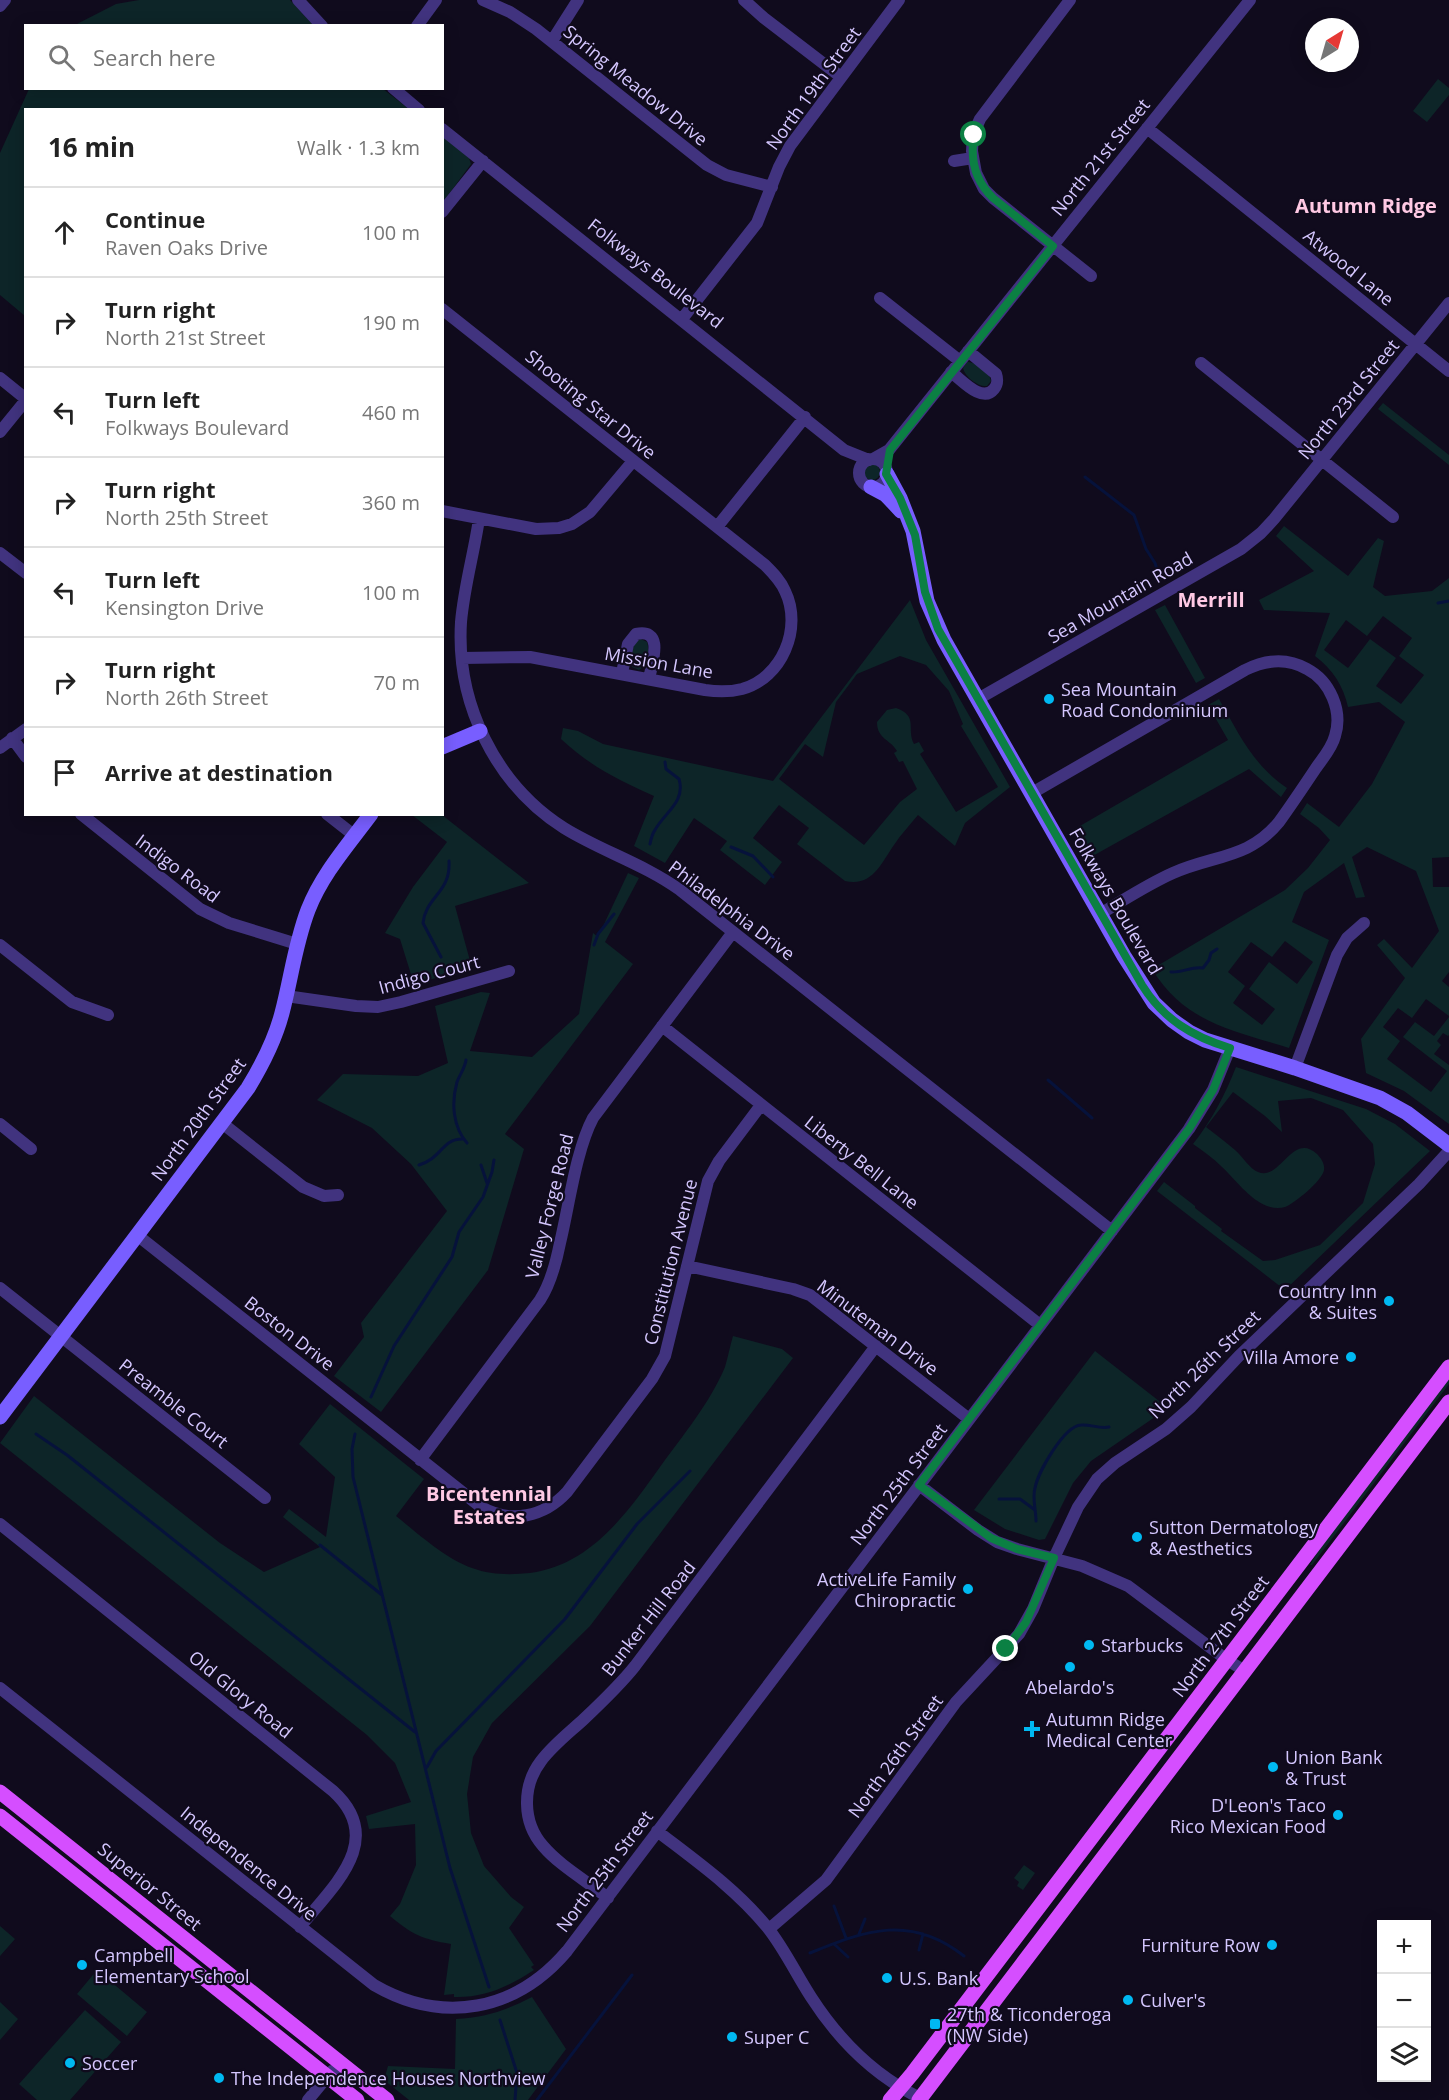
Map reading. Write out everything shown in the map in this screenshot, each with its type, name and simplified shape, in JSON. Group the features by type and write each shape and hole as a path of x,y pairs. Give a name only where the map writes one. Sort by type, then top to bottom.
{"main road":[{"name":"North 27th Street","path":"907,2097 1227,1660 1449,1367"},
{"path":"907,2097 1241,1676 1449,1402"},
{"name":"Superior Street","path":"0,1792 387,2100"},
{"path":"0,1816 357,2100"},
{"path":"35,1844 56,1848 88,1872 92,1870 92,1865"},
{"path":"259,2022 277,2026 312,2049 314,2045 311,2039"}],"street":[{"path":"0,6 5,0"},
{"path":"298,0 320,24"},
{"path":"418,24 436,0"},
{"name":"Spring Meadow Drive","path":"483,0 523,20 707,165 726,175 771,187"},
{"path":"552,42 578,0"},
{"path":"744,0 841,77"},
{"name":"North 19th Street","path":"682,319 753,230 763,212 785,154 899,0"},
{"path":"1070,0 980,119 974,135 973,158 978,177 989,194 1091,276"},
{"name":"North 21st Street","path":"871,459 890,450 1250,0"},
{"path":"395,90 417,108"},
{"name":"Atwood Lane","path":"1146,128 1449,371"},
{"name":"Folkways Boulevard","path":"444,131 805,417 844,450 859,475"},
{"path":"954,161 973,158"},
{"path":"444,210 483,161"},
{"path":"880,298 956,367 979,393 987,393 993,389 998,378 995,372 968,351"},
{"name":"North 23rd Street","path":"1274,519 1449,303"},
{"name":"Shooting Star Drive","path":"444,311 717,527"},
{"path":"1202,363 1393,517"},
{"path":"0,378 24,397"},
{"path":"0,432 24,402"},
{"path":"717,527 805,417"},
{"name":"Folkways Boulevard","path":"844,450 871,459"},
{"name":"North 21st Street","path":"886,472 890,450"},
{"path":"871,459 881,462 886,472 881,484 871,487 862,482 859,475 861,466 871,459"},
{"path":"444,511 537,529 548,530 572,524 597,505 633,461"},
{"name":"Folkways Boulevard","path":"886,472 909,519 916,541 922,581 933,617 1100,914 1144,989 1158,1007 1197,1037 1380,1098 1407,1113 1449,1145"},
{"name":"Folkways Boulevard","path":"871,487 886,495 909,519"},
{"name":"Philadelphia Drive","path":"479,519 462,614 462,658 469,696 480,730 494,757 512,782 552,819 580,837 666,880 1112,1231"},
{"name":"Sea Mountain Road","path":"978,699 1241,549 1262,533 1274,519"},
{"name":"Mission Lane","path":"462,658 530,657 716,692 742,689 760,680 769,674 784,653 791,630 792,617 788,597 782,585 765,565 717,527"},
{"path":"0,553 24,571"},
{"path":"622,673 629,641 636,634 645,634 653,638 655,646 649,679"},
{"path":"1032,793 1253,666 1274,661 1298,664 1315,674 1325,684 1336,710 1337,722 1334,739 1280,822 1254,845 1167,875 1100,914"},
{"path":"0,748 24,730"},
{"path":"444,746 480,730"},
{"path":"12,738 24,754"},
{"name":"Indigo Road","path":"84,816 200,909 229,923 297,944"},
{"path":"330,816 355,836"},
{"name":"North 20th Street","path":"0,1416 248,1089 277,1029 297,944 316,892 370,816"},
{"path":"1295,1068 1337,955 1347,938 1364,923"},
{"name":"Valley Forge Road","path":"420,1460 543,1296 555,1264 587,1129 598,1110 733,932"},
{"path":"0,945 72,1002 108,1015"},
{"name":"Indigo Court","path":"286,996 378,1007 509,971"},
{"name":"Liberty Bell Lane","path":"662,1026 1040,1325"},
{"name":"North 25th Street","path":"498,2001 525,1988 552,1968 608,1898 1199,1114 1216,1084 1230,1048"},
{"name":"Constitution Avenue","path":"420,1460 481,1508 496,1514 525,1516 536,1513 554,1505 567,1492 660,1367 670,1342 702,1199 711,1174 761,1105"},
{"path":"222,1123 303,1187 324,1196 338,1195"},
{"path":"0,1124 31,1149"},
{"name":"North 26th Street","path":"769,1929 826,1880 956,1702 1014,1641 1033,1609 1083,1498 1097,1479 1115,1463 1166,1429 1191,1407 1239,1356 1419,1184 1449,1151"},
{"name":"Boston Drive","path":"137,1234 420,1460"},
{"name":"Minuteman Drive","path":"687,1266 803,1292 826,1306 969,1419"},
{"name":"Preamble Court","path":"0,1288 265,1498"},
{"name":"Bunker Hill Road","path":"608,1898 554,1856 536,1837 529,1818 527,1801 530,1782 535,1770 546,1755 609,1695 635,1666 876,1346"},
{"path":"919,1485 991,1538 1017,1549 1089,1569 1128,1586 1227,1660 1241,1676"},
{"name":"Old Glory Road","path":"0,1524 333,1791 347,1805 355,1825 356,1844 353,1857 346,1870 300,1927"},
{"name":"Independence Drive","path":"0,1688 371,1983 398,1998 441,2008 471,2007 498,2001"},
{"path":"657,1831 729,1887 769,1929 819,2009 839,2034 866,2062 907,2097"},
{"path":"308,2100 326,2075 332,2071 362,2080"}],"green space":[{"path":"139,0 290,0 312,24 77,24 116,4"},
{"path":"1438,79 1449,88 1449,95 1427,122 1413,111"},
{"path":"29,90 384,90 408,108 24,108 24,315 0,295 0,153"},
{"path":"444,137 469,158 471,164 444,201"},
{"path":"967,362 978,366 988,374 991,381 987,386 976,383 966,375 963,368"},
{"path":"1383,403 1449,455 1449,465 1378,409"},
{"path":"872,464 878,466 880,472 878,478 872,480 866,478 864,472 866,466"},
{"path":"1284,526 1348,576 1378,538 1384,541 1373,587 1385,596 1432,591 1449,578 1449,857 1432,858 1433,887 1449,887 1449,972 1442,981 1449,987 1449,1016 1426,999 1412,1018 1398,1008 1383,1027 1400,1041 1387,1059 1431,1092 1447,1071 1403,1037 1415,1022 1434,1036 1449,1017 1449,1035 1443,1033 1437,1041 1441,1045 1434,1054 1449,1065 1449,1124 1404,1091 1366,1073 1361,1039 1405,978 1377,945 1384,939 1412,968 1439,931 1416,871 1367,847 1352,857 1365,897 1356,898 1344,863 1304,892 1292,922 1329,940 1289,1048 1229,1029 1195,1013 1179,1002 1152,969 1285,890 1308,868 1330,840 1319,828 1300,814 1307,803 1339,827 1372,784 1405,722 1379,702 1348,707 1336,678 1315,656 1330,613 1264,610 1259,600 1314,571 1276,536","holes":["1383,616 1412,638 1399,656 1424,675 1401,704 1376,686 1396,658 1370,639 1348,668 1324,650 1346,620 1367,636","1285,941 1313,962 1297,984 1269,962 1249,989 1275,1009 1262,1025 1233,1003 1245,986 1228,972 1251,942 1272,957"]},
{"path":"910,600 926,640 1010,787 965,823 955,846 918,815 875,872 855,882 845,881 797,844 809,828 779,805 753,838 782,862 765,885 720,850 727,841 694,818 665,863 634,846 654,796 616,778 583,757 561,739 563,728 578,731 603,744 773,781","holes":["900,656 926,665 949,691 963,724 961,726 998,787 956,812 920,754 924,751 919,742 914,744 910,719 903,711 896,708 887,710 877,722 879,732 897,751 894,753 899,762 903,761 917,789 900,802 864,845 779,779 805,744 823,757 836,702 857,674"]},
{"path":"1165,605 1205,678 1196,683 1155,610"},
{"path":"641,639 647,642 648,653 644,665 639,670 632,667 631,655 633,647"},
{"path":"1219,699 1256,759 1287,788 1281,797 1249,769 1089,858 1073,830 1228,740 1208,705"},
{"path":"413,816 443,816 529,883 455,906 472,968 414,984 400,939 385,933 413,887 447,842"},
{"path":"628,873 639,878 605,942 633,964 505,1134 524,1149 488,1270 381,1412 334,1376 364,1337 361,1323 447,1211 411,1164 372,1128 317,1100 343,1074 418,1076 448,1063 435,1006 481,992 490,993 470,1051 532,1057 579,1014 593,933 598,937"},
{"path":"1236,1067 1366,1109 1395,1124 1430,1151 1285,1290 1157,1191 1164,1182 1222,1229 1221,1231 1263,1261 1275,1260 1320,1245 1363,1203 1375,1164 1373,1144 1343,1110 1311,1098 1278,1101 1282,1132 1233,1092 1206,1127 1235,1150 1252,1168 1266,1173 1300,1149 1308,1149 1317,1154 1324,1166 1319,1180 1289,1205 1276,1208 1260,1203 1193,1144 1218,1107"},
{"path":"733,1336 782,1349 793,1358 590,1626 492,1723 473,1757 467,1794 471,1833 484,1866 511,1897 524,1907 509,1928 534,1965 531,1967 534,1970 496,1990 465,1997 454,1997 454,1994 444,1995 451,1944 418,1935 390,1916 400,1904 416,1865 415,1824 369,1829 366,1816 411,1802 395,1763 367,1735 0,1443 34,1396 220,1543 264,1572 320,1547 283,1517 289,1509 326,1537 335,1477 299,1444 330,1404 424,1479 396,1516 432,1545 462,1564 493,1573 530,1573 552,1568 571,1560 606,1534 620,1519 704,1406 725,1367"},
{"path":"1095,1351 1168,1408 1091,1461 1073,1483 1045,1539 1039,1540 1005,1529 974,1510"},
{"path":"1449,1376 1449,1384 1310,1565 1320,1548"},
{"path":"1024,1865 1035,1873 1023,1890 1017,1886 1019,1882 1014,1878"},
{"path":"0,1926 15,1939 0,1956"},
{"path":"97,1970 147,2012 127,2036 77,1994"},
{"path":"532,1997 566,2049 528,2100 409,2100 384,2080 388,2066 455,2069 456,2019 495,2012"},
{"path":"0,2002 18,2019 0,2040"},
{"name":"Soccer","path":"85,2010 121,2042 70,2100 37,2100 19,2084"}],"waterway":[{"path":"1085,477 1134,515 1146,549 1157,569"},
{"path":"1438,603 1449,601"},
{"path":"650,844 654,832 677,801 679,794 679,779 666,769 665,762"},
{"path":"731,847 753,856 773,877"},
{"path":"441,957 423,923 429,906 446,880 449,861"},
{"path":"594,945 598,934 614,914"},
{"path":"1171,972 1203,968 1211,953 1217,949"},
{"path":"466,1060 457,1082 454,1106 456,1122 467,1143"},
{"path":"1048,1080 1092,1118"},
{"path":"419,1165 432,1158 450,1142 462,1139"},
{"path":"371,1397 394,1346 452,1257 459,1232 483,1197 494,1160"},
{"path":"481,1165 487,1183"},
{"path":"1036,1521 1034,1496 1037,1481 1046,1461 1060,1441 1074,1427 1081,1425 1109,1427"},
{"path":"36,1434 67,1455 415,1732"},
{"path":"355,1434 352,1449 353,1477 450,1868 489,1987"},
{"path":"427,1767 436,1751 565,1619 637,1524 690,1471"},
{"path":"999,1499 1020,1499 1035,1510"},
{"path":"320,1545 382,1595"},
{"path":"834,1906 846,1938"},
{"path":"859,1934 865,1919"},
{"path":"810,1953 850,1938 888,1930 925,1935 944,1943 964,1956"},
{"path":"919,1950 923,1934"},
{"path":"834,1944 848,1957"},
{"path":"537,2100 632,1975"},
{"path":"500,2020 517,2073 515,2100"}],"place":[{"name":"Sea Mountain Road Condominium","path":"1049,699"},
{"name":"Country Inn & Suites","path":"1389,1301"},
{"name":"Villa Amore","path":"1351,1357"},
{"name":"Sutton Dermatology & Aesthetics","path":"1137,1537"},
{"name":"ActiveLife Family Chiropractic","path":"968,1589"},
{"name":"Starbucks","path":"1089,1645"},
{"name":"Abelardo's","path":"1070,1667"},
{"name":"Autumn Ridge Medical Center","path":"1032,1729"},
{"name":"Union Bank & Trust","path":"1273,1767"},
{"name":"D'Leon's Taco Rico Mexican Food","path":"1338,1815"},
{"name":"Furniture Row","path":"1272,1945"},
{"name":"Campbell Elementary School","path":"82,1965"},
{"name":"U.S. Bank","path":"887,1978"},
{"name":"Culver's","path":"1128,2000"},
{"name":"27th & Ticonderoga (NW Side)","path":"935,2024"},
{"name":"Super C","path":"732,2037"},
{"name":"Soccer","path":"70,2063"},
{"name":"The Independence Houses Northview","path":"219,2078"}],"district":[{"name":"Autumn Ridge","path":"1366,205"},
{"name":"Merrill","path":"1211,599"},
{"name":"Bicentennial Estates","path":"489,1504"}],"route":[{"path":"974,135 972,151 974,166 984,189 1053,246 890,450 886,474 895,487 915,535 922,581 938,629 1124,956 1146,992 1165,1014 1197,1037 1230,1048 1213,1090 1189,1129 919,1485 991,1538 1004,1545 1054,1558 1033,1609 1019,1634 1006,1649"}]}
